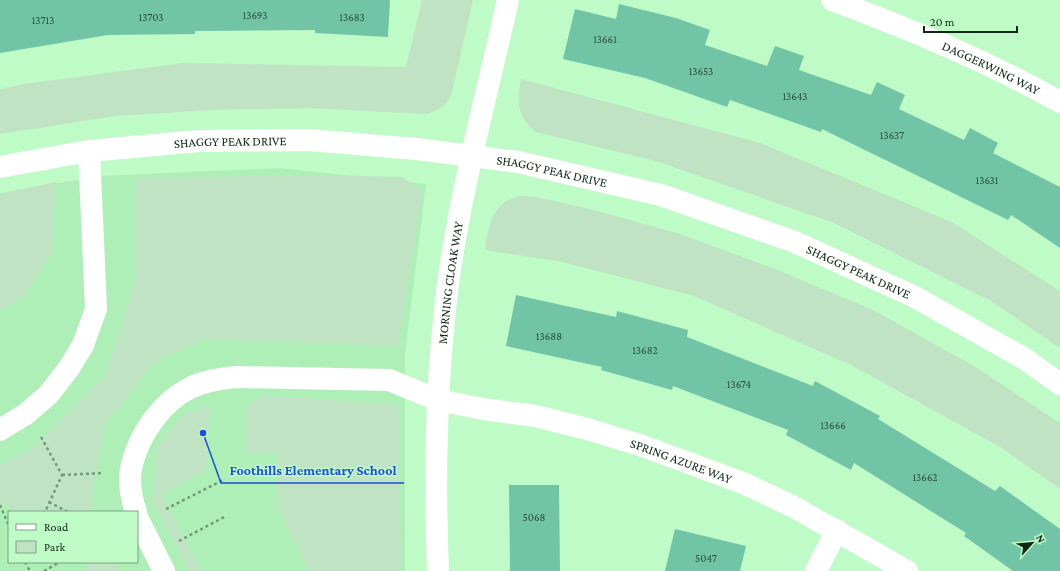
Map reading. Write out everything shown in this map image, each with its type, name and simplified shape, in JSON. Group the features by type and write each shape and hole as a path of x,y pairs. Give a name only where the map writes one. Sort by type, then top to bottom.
{"street":[{"name":"MORNING CLOAK WAY","path":"438,571 435,511 438,400 448,284 461,207 508,0"},
{"name":"DAGGERWING WAY","path":"832,0 888,21 960,52 1028,84 1060,102"},
{"name":"SHAGGY PEAK DRIVE","path":"0,167 89,151 199,141 308,140 417,149 518,162 661,195 794,242 915,297 1025,359 1060,384"},
{"path":"0,430 26,414 49,394 69,368 83,345 96,309 92,246 89,151"},
{"name":"SPRING AZURE WAY","path":"136,511 130,483 131,464 139,444 149,426 166,406 190,388 203,383 235,377 389,380 438,400 484,409 536,416 587,428 640,445 743,483 792,506 837,530 907,571"},
{"path":"138,519 164,571"},
{"path":"816,571 837,530"}],"path":[{"path":"40,435 62,475"},
{"path":"62,475 103,473"},
{"path":"46,511 62,475"},
{"path":"166,509 225,479"},
{"path":"50,502 66,511"},
{"path":"0,505 8,524"},
{"path":"179,542 226,516"},
{"path":"44,571 58,563"}],"shaded area":[{"path":"280,168 426,184 405,353 405,571 0,571 0,193 101,176"}],"green space":[{"path":"422,0 473,0 451,96 441,108 427,114 307,108 213,110 115,116 0,134 0,89 24,84 183,63 406,67"},
{"path":"521,79 760,143 952,222 1060,291 1060,348 989,300 834,223 656,161 536,132 529,126 521,114 519,95"},
{"path":"323,175 402,177 423,191 398,346 204,339 154,363 105,423 92,496 94,511 13,511 9,503 0,508 0,465 34,447 105,376 135,282 136,178"},
{"path":"56,182 52,253 23,298 0,310 0,194"},
{"path":"520,196 536,197 586,208 677,233 778,270 875,311 979,369 1060,423 1060,489 1002,448 853,366 694,296 563,262 485,250 488,232 493,216 503,204 510,199"},
{"path":"263,395 399,405 401,571 309,571 278,508 277,454 247,453 246,407"},
{"path":"210,405 206,470 162,494 201,571 189,571 152,499 157,447 183,414"},
{"path":"84,563 116,563 120,571 88,571"}],"building":[{"path":"0,0 390,0 388,37 315,33 315,30 195,31 195,34 108,35 0,53"},
{"path":"619,4 676,18 710,30 705,45 767,66 775,46 804,56 799,70 871,95 877,82 905,95 899,109 964,140 970,128 998,143 993,153 1060,187 1060,248 1011,215 1008,220 822,129 821,132 730,100 727,107 645,78 563,59 575,9 616,19"},
{"path":"516,295 616,317 617,311 688,330 687,337 813,386 815,381 880,416 878,419 995,491 1000,486 1060,529 1060,571 1013,571 964,536 966,533 854,463 851,470 786,435 788,430 673,386 672,390 601,370 602,367 506,346"},
{"path":"509,485 559,485 560,571 510,571"},
{"path":"675,529 746,546 740,571 665,571"}],"place":[{"name":"Foothills Elementary School","path":"203,433"}]}
